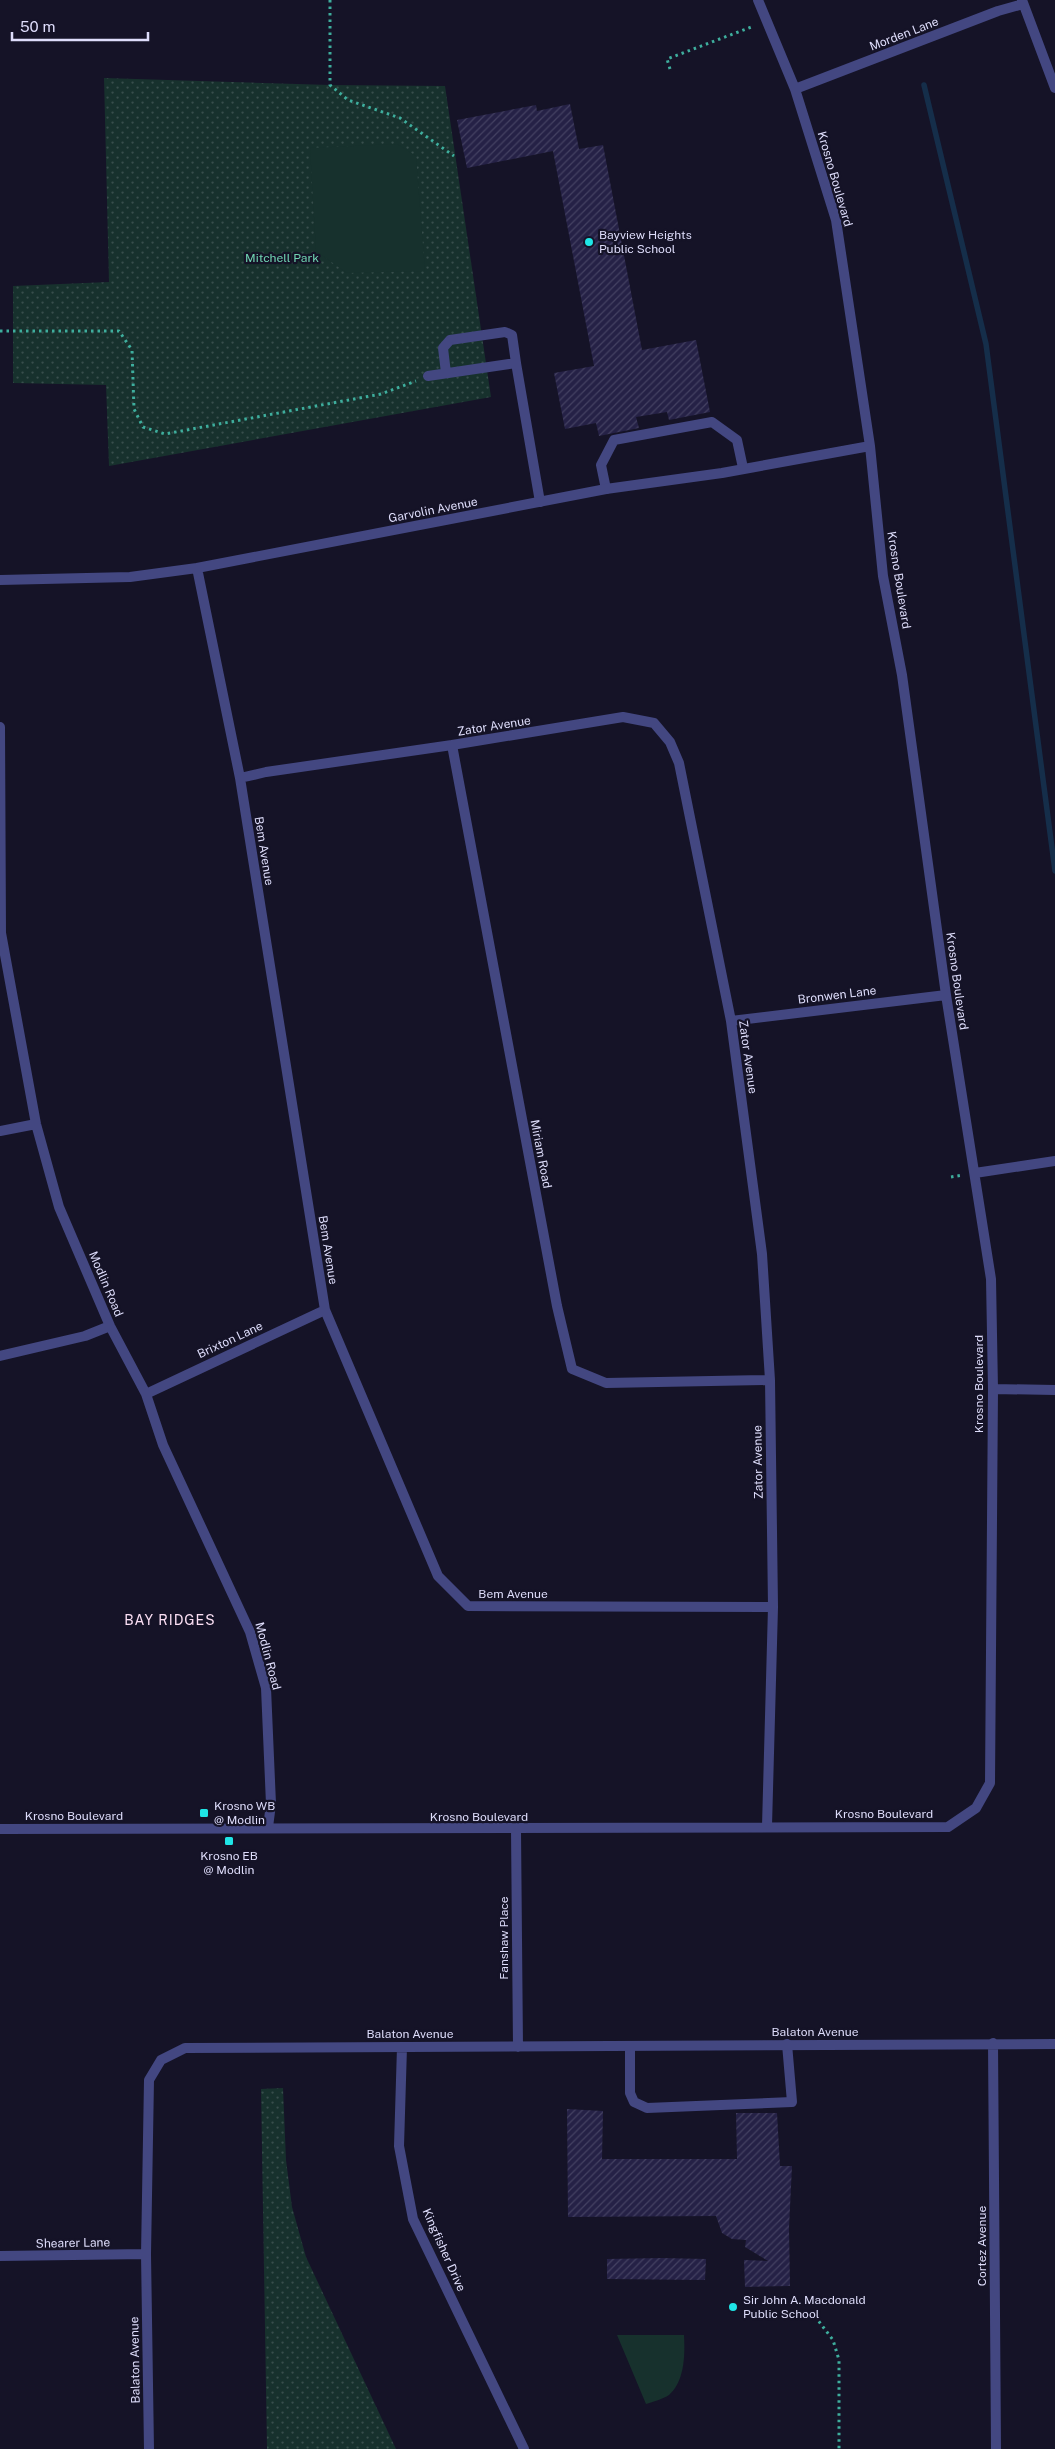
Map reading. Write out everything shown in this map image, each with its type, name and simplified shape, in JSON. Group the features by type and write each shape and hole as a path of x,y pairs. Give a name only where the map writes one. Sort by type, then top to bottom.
{"street":[{"name":"Krosno Boulevard","path":"0,1830 268,1827 516,1830 767,1826 948,1827 976,1808 990,1783 993,1389 991,1279 946,995 902,675 883,576 870,446 836,220 795,89 758,0"},
{"path":"1022,2 1055,88"},
{"name":"Morden Lane","path":"795,89 1022,2"},
{"path":"446,373 443,348 450,340 505,332 512,335 540,502"},
{"path":"428,376 516,363"},
{"path":"606,489 601,466 614,440 712,422 737,440 743,468"},
{"name":"Garvolin Avenue","path":"0,580 130,577 197,568 606,489 722,473 870,446"},
{"name":"Bem Avenue","path":"197,568 240,778 325,1310 438,1576 468,1606 773,1607"},
{"name":"Zator Avenue","path":"240,778 266,772 452,745 623,717 654,723 670,742 679,763 731,1021 762,1254 770,1380 773,1607 767,1826"},
{"name":"Modlin Road","path":"0,727 1,932 36,1124 59,1207 110,1326 146,1394 164,1445 250,1632 266,1688 271,1804 268,1827"},
{"name":"Miriam Road","path":"452,745 557,1306 572,1369 606,1383 770,1380"},
{"name":"Bronwen Lane","path":"731,1021 946,995"},
{"path":"0,1131 36,1124"},
{"path":"975,1173 1055,1161"},
{"name":"Brixton Lane","path":"146,1394 325,1310"},
{"path":"0,1356 85,1336 110,1326"},
{"path":"993,1389 1055,1390"},
{"name":"Fanshaw Place","path":"516,1830 518,2047"},
{"name":"Cortez Avenue","path":"992,2043 996,2449"},
{"path":"630,2047 630,2093 634,2102 648,2108 792,2102 788,2044"},
{"name":"Balaton Avenue","path":"149,2449 146,2254 149,2080 161,2060 185,2048 1055,2044"},
{"name":"Kingfisher Drive","path":"402,2047 399,2146 413,2219 524,2449"},
{"name":"Shearer Lane","path":"0,2256 146,2254"}],"path":[{"path":"330,0 330,85 348,100 400,118 454,156"},
{"path":"670,69 667,60 766,21"},
{"path":"0,331 119,331 132,350 134,409 143,427 165,434 381,394 428,376"},
{"path":"811,2311 833,2340 839,2360 839,2449"}],"green space":[{"name":"Mitchell Park","path":"104,78 330,85 445,86 491,397 109,466 106,385 13,383 13,286 109,282"},
{"path":"397,144 416,156 425,271 347,273 316,251 310,148"},
{"path":"283,2088 286,2160 292,2207 306,2257 396,2449 267,2449 261,2089"},
{"path":"617,2335 684,2335 684,2359 681,2375 669,2395 646,2404"}],"building":[{"path":"570,104 579,149 603,145 642,350 696,340 710,412 669,420 667,412 636,417 639,428 599,436 596,423 565,429 554,373 594,366 553,151 467,168 457,120 536,105 537,111"},
{"name":"Sir John A. Macdonald Public School","path":"567,2109 603,2111 602,2159 737,2159 736,2113 777,2113 780,2166 792,2166 789,2228 790,2286 745,2287 744,2260 768,2261 745,2247 746,2240 732,2239 722,2233 716,2216 568,2217"},
{"path":"607,2259 706,2259 705,2280 607,2279"}],"waterway":[{"path":"924,85 986,344 1055,871"}],"place":[{"name":"Bayview Heights Public School","path":"589,242"},
{"name":"Krosno WB @ Modlin","path":"204,1813"},
{"name":"Krosno EB @ Modlin","path":"229,1841"},
{"name":"Sir John A. Macdonald Public School","path":"733,2307"}],"district":[{"name":"BAY RIDGES","path":"170,1620"}]}
